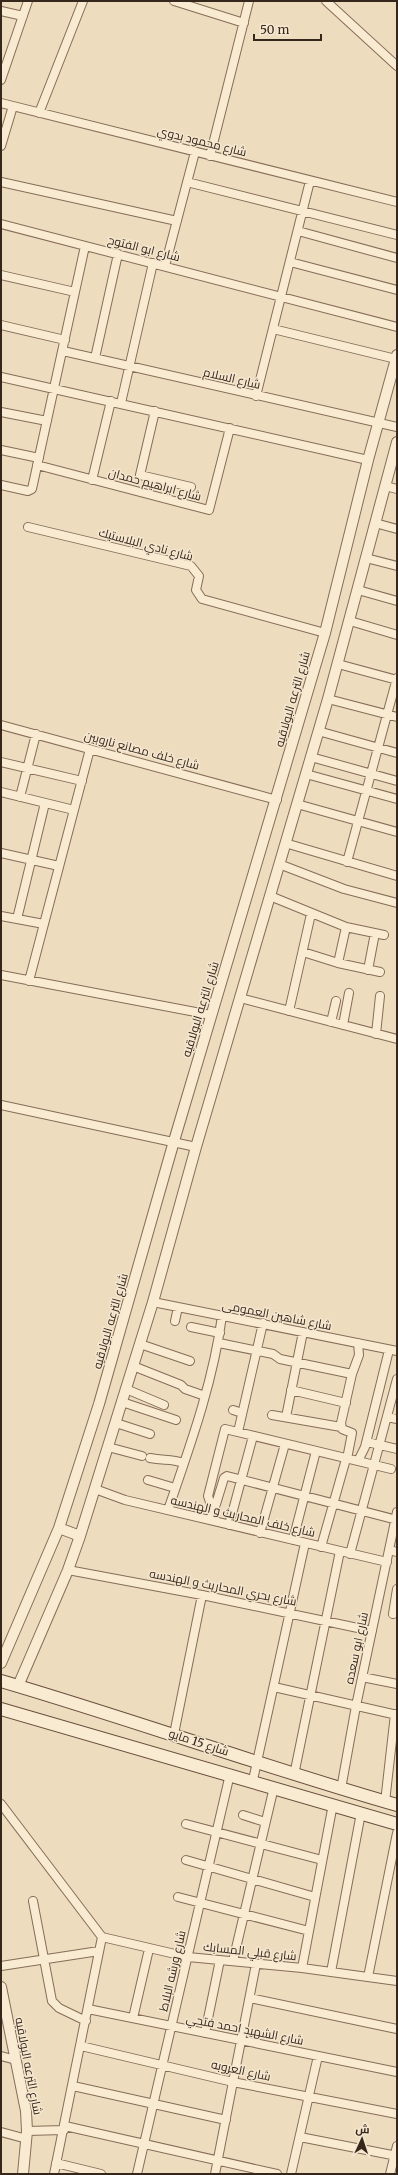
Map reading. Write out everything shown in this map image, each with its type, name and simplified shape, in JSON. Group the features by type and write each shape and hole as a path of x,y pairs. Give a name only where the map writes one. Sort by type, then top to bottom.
{"main road":[{"name":"شارع 15 مايو","path":"1,1681 174,1734 294,1775 391,1804"},
{"name":"شارع 15 مايو","path":"1,1709 253,1780 397,1824"}],"street":[{"path":"1,80 5,56 28,1"},
{"path":"39,113 83,1"},
{"path":"174,1 244,23"},
{"path":"210,156 249,1"},
{"path":"326,1 397,66"},
{"path":"1,10 23,16"},
{"name":"شارع محمود بدوي","path":"1,103 397,202"},
{"path":"1,146 13,106"},
{"path":"165,266 195,152"},
{"path":"256,396 310,181"},
{"path":"1,182 177,221"},
{"path":"187,182 397,235"},
{"name":"شارع ابو الفتوح","path":"1,224 397,327"},
{"path":"298,231 397,258"},
{"path":"1,485 30,491 55,388 85,246"},
{"path":"95,358 118,254"},
{"path":"290,262 397,290"},
{"path":"122,403 153,263"},
{"path":"1,275 75,292"},
{"path":"1,325 65,340"},
{"path":"273,328 396,357"},
{"name":"شارع السلام","path":"63,351 378,424 397,427"},
{"name":"شارع الترعه البولاقيه","path":"1,1663 59,1528 99,1404 174,1141 277,800 325,633 368,460 396,357"},
{"path":"1,377 112,400 368,460"},
{"path":"92,480 112,400"},
{"path":"155,411 140,475 191,487"},
{"path":"1,412 47,421"},
{"name":"شارع ابراهيم حمدان","path":"1,450 92,480 209,510 230,428"},
{"path":"18,1686 68,1570 80,1536 153,1302 196,1147 338,664 396,449"},
{"path":"385,486 397,489"},
{"path":"375,523 397,529"},
{"name":"شارع نادي البلاستيك","path":"28,527 191,566 199,576 196,590 202,599 325,633"},
{"path":"366,558 397,566"},
{"path":"358,590 397,601"},
{"path":"350,621 397,635"},
{"path":"338,664 397,679 347,862"},
{"path":"328,699 397,717"},
{"name":"شارع خلف مصانع ناروبين","path":"1,725 277,800"},
{"path":"318,731 397,753"},
{"path":"20,796 36,734"},
{"path":"29,980 90,749"},
{"path":"311,757 397,781"},
{"path":"1,762 82,781"},
{"path":"306,774 397,799"},
{"path":"1,792 74,810"},
{"path":"17,919 46,803"},
{"path":"297,804 397,832"},
{"path":"285,843 397,876"},
{"path":"1,853 59,866"},
{"path":"279,864 344,889 397,902"},
{"path":"270,896 346,927 384,935"},
{"path":"289,1011 311,914"},
{"path":"1,916 44,924"},
{"path":"338,963 346,927"},
{"path":"368,970 375,933"},
{"path":"303,952 338,963 380,972"},
{"path":"1,975 211,1015"},
{"path":"343,1025 349,993"},
{"path":"376,1034 380,996"},
{"path":"240,998 397,1039"},
{"path":"332,1022 336,1001"},
{"path":"1,1105 174,1141 196,1147"},
{"name":"شارع شاهين العمومى","path":"153,1302 263,1323 393,1351"},
{"path":"175,1322 178,1307"},
{"path":"168,1510 205,1396 218,1343 222,1316"},
{"path":"238,1432 263,1323"},
{"path":"190,1327 220,1333"},
{"path":"286,1417 303,1332"},
{"path":"218,1343 257,1350 274,1354 280,1359 352,1374"},
{"path":"341,1427 352,1374 359,1355 358,1343"},
{"path":"140,1344 190,1361"},
{"path":"358,1461 367,1442 381,1384 393,1351"},
{"path":"133,1366 181,1385 185,1390 205,1396"},
{"path":"350,1554 396,1384 381,1384"},
{"path":"126,1389 164,1405"},
{"path":"291,1390 346,1403"},
{"path":"122,1402 176,1420"},
{"path":"233,1410 242,1413"},
{"path":"272,1415 341,1427 344,1431 352,1433 347,1459 321,1547"},
{"path":"387,1416 397,1419"},
{"path":"116,1423 150,1434"},
{"path":"216,1504 210,1502 208,1497 225,1429 391,1469"},
{"path":"229,1525 253,1436"},
{"path":"367,1442 397,1449"},
{"path":"260,1533 285,1444"},
{"path":"108,1447 163,1461 171,1458 184,1463"},
{"path":"293,1540 316,1451"},
{"path":"210,1520 225,1477 305,1495 362,1511 396,1517"},
{"path":"148,1480 175,1488"},
{"name":"شارع خلف المحاريث و الهندسه","path":"95,1489 125,1500 386,1562"},
{"name":"شارع ابو سعده","path":"341,1789 356,1706 386,1562 393,1551 396,1517"},
{"path":"59,1528 80,1536"},
{"path":"253,1780 305,1543"},
{"path":"294,1775 340,1551"},
{"name":"شارع بحري المحاريث و الهندسه","path":"68,1570 290,1612 372,1631"},
{"path":"382,1586 397,1589 393,1614"},
{"path":"174,1734 202,1595"},
{"path":"362,1676 397,1684"},
{"path":"274,1687 396,1714 391,1804"},
{"name":"شارع ورشه البلاط","path":"137,2174 230,1774"},
{"path":"233,1961 274,1787"},
{"path":"1,1804 102,1937 54,2174"},
{"path":"302,1968 333,1804"},
{"path":"331,1972 361,1813"},
{"path":"243,1815 265,1822"},
{"path":"186,1824 322,1860"},
{"path":"368,1977 397,1833"},
{"path":"186,1860 315,1897"},
{"path":"178,1897 309,1932"},
{"path":"33,1901 54,2004 86,2021"},
{"name":"شارع قبلي المسابك","path":"102,1937 188,1957 302,1968 397,1981"},
{"path":"133,2018 149,1949"},
{"path":"1,1966 99,1951"},
{"path":"205,2033 220,1960"},
{"path":"215,2174 256,1964"},
{"name":"شارع الترعه البولاقيه","path":"1,1987 26,2111 27,2135 23,2174"},
{"path":"250,1998 397,2029"},
{"name":"شارع الشهيد احمد فتحي","path":"88,2009 397,2072"},
{"name":"شارع العروبه","path":"81,2046 233,2082 397,2114"},
{"path":"1,2056 16,2060"},
{"path":"291,2174 318,2056"},
{"path":"73,2086 226,2120"},
{"path":"1,2132 27,2135 64,2128 144,2144 277,2174"},
{"path":"300,2137 396,2156"},
{"path":"390,2174 396,2156 397,2146"},
{"path":"56,2163 101,2174"}]}
